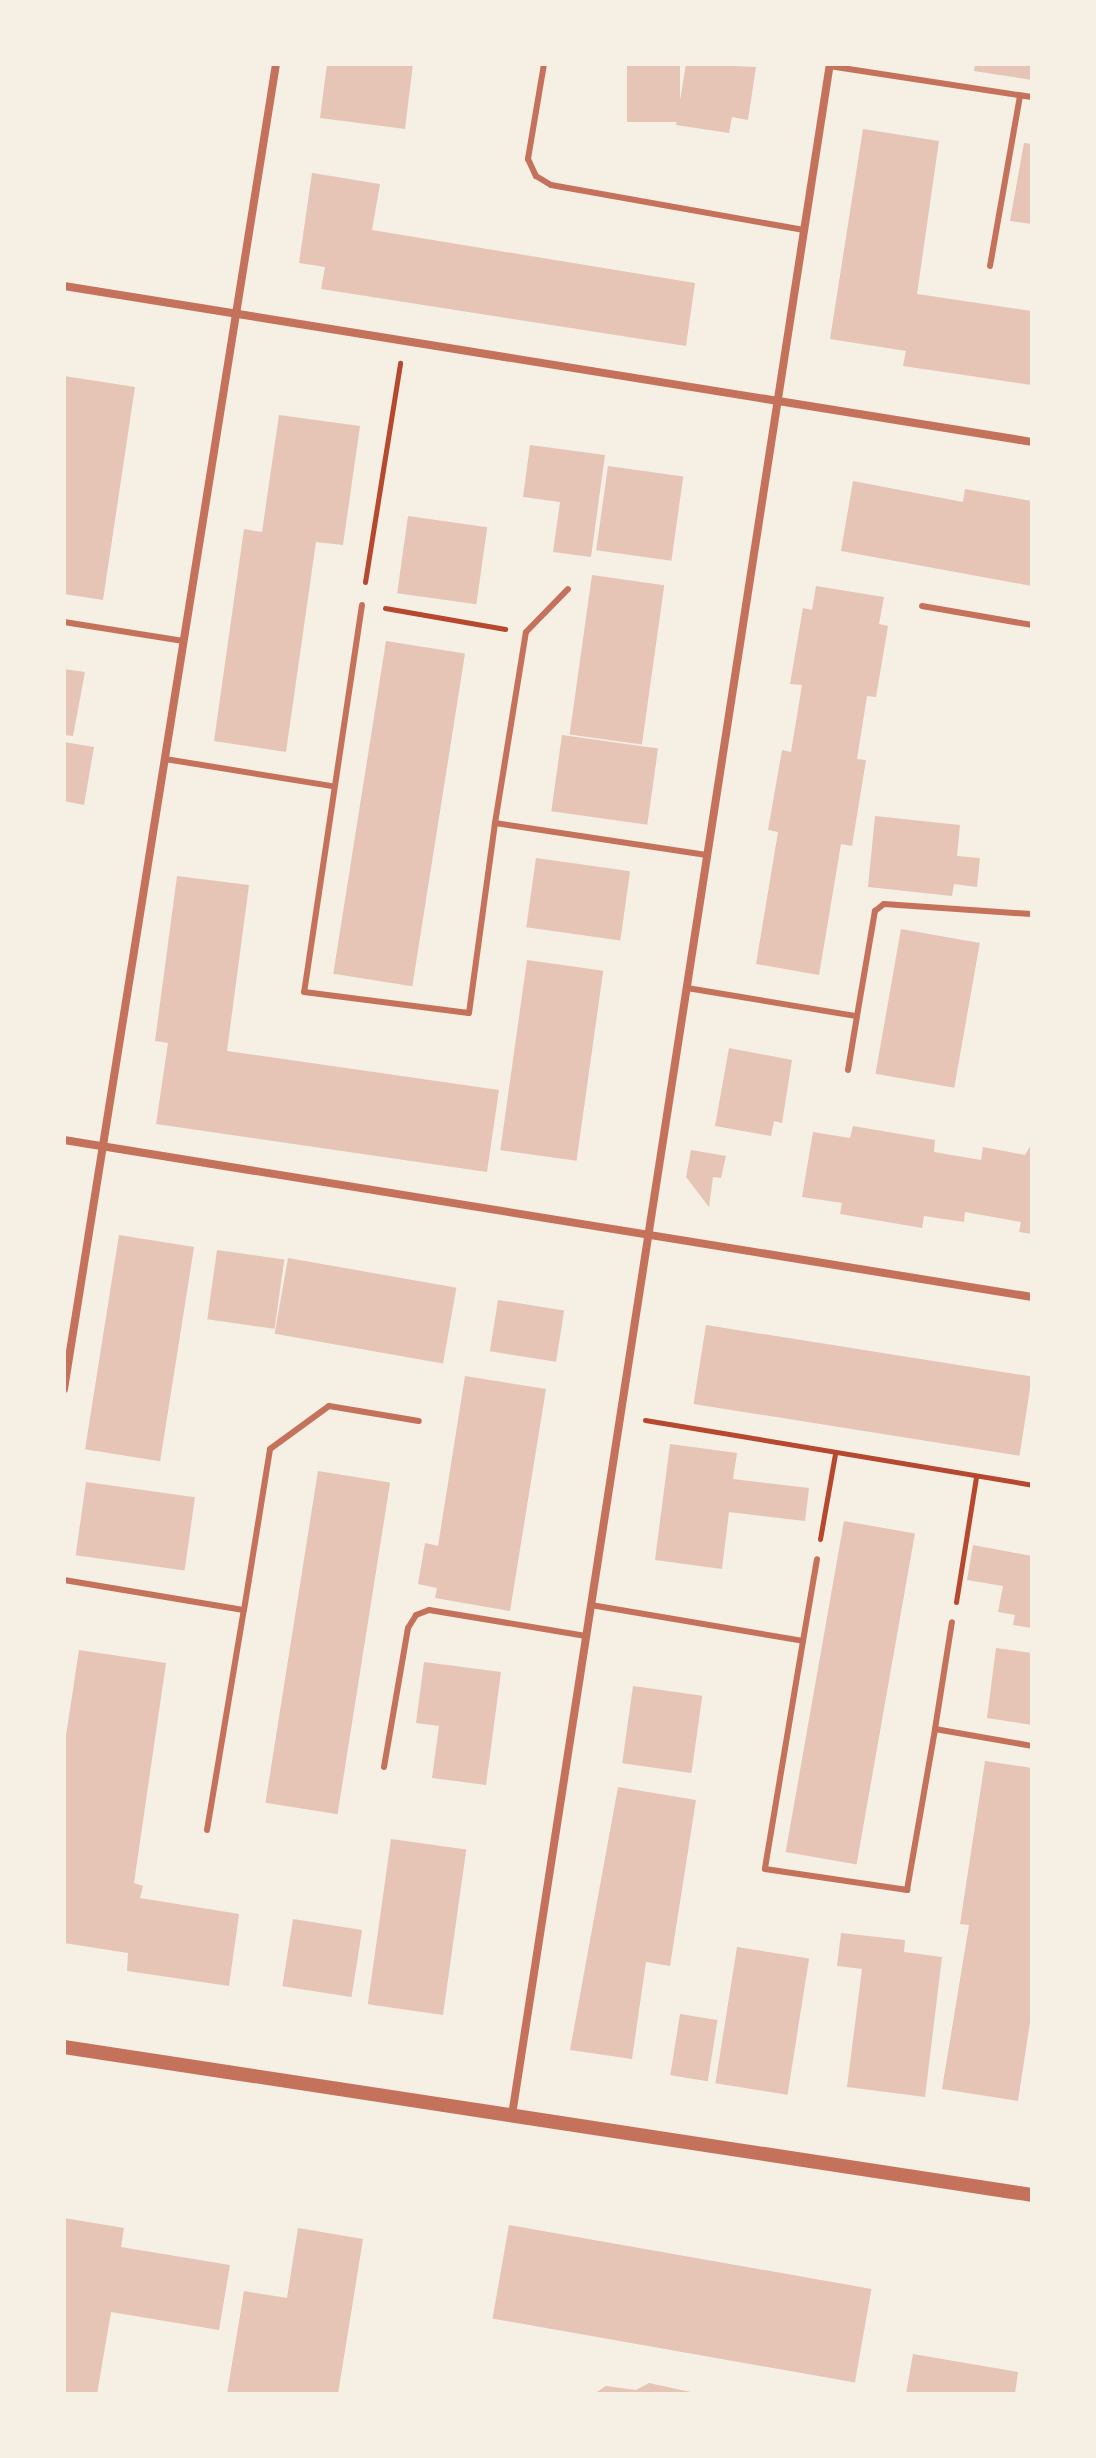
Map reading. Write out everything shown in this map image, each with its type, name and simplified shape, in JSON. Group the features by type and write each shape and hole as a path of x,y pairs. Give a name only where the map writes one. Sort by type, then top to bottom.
{"street":[{"path":"64,1389 276,64"},
{"path":"512,2115 830,65"},
{"path":"64,286 1032,442"},
{"path":"64,1140 1032,1297"},
{"path":"64,2047 1032,2195"}],"lane":[{"path":"544,64 528,159 543,181 804,230"},
{"path":"830,65 1032,97"},
{"path":"990,266 1020,96"},
{"path":"362,605 331,786 304,992 469,1013 526,632 568,589"},
{"path":"922,606 1032,625"},
{"path":"64,622 184,641"},
{"path":"165,759 331,786"},
{"path":"495,823 707,855"},
{"path":"848,1070 875,911 884,904 1032,914"},
{"path":"687,988 857,1016"},
{"path":"207,1830 270,1449 329,1406 419,1421"},
{"path":"817,1559 765,1869 907,1890 952,1622"},
{"path":"64,1580 244,1610"},
{"path":"591,1605 803,1641"},
{"path":"384,1767 408,1628 416,1615 429,1610 586,1636"},
{"path":"935,1729 1032,1746"}],"path":[{"path":"403,341 362,605 526,632"},
{"path":"620,1416 1032,1485"},
{"path":"817,1559 835,1454"},
{"path":"952,1622 976,1477"}],"building":[{"path":"327,64 413,64 405,129 320,118"},
{"path":"627,64 680,64 680,122 627,122"},
{"path":"686,64 756,67 748,120 732,117 729,133 676,125"},
{"path":"975,64 1032,64 1032,80 974,71"},
{"path":"863,129 939,141 917,294 1032,311 1032,385 903,366 906,351 830,339"},
{"path":"1024,143 1032,144 1032,224 1010,221"},
{"path":"312,173 380,184 372,230 695,283 686,346 321,289 325,267 299,263"},
{"path":"64,376 135,387 103,600 64,594"},
{"path":"279,415 360,426 343,545 316,542 286,752 214,741 244,529 262,532"},
{"path":"530,445 605,455 591,557 553,552 560,502 523,497"},
{"path":"608,466 683,477 671,561 596,550"},
{"path":"853,481 963,502 965,489 1032,501 1032,586 841,551"},
{"path":"408,516 487,527 476,604 397,593"},
{"path":"592,575 664,585 642,745 570,734"},
{"path":"816,586 884,597 879,624 888,626 876,697 867,696 857,759 866,760 852,846 841,844 819,975 756,964 778,832 768,830 782,750 791,752 802,685 790,684 803,608 812,610"},
{"path":"386,641 465,654 412,986 333,974"},
{"path":"64,669 85,672 73,736 64,735"},
{"path":"562,735 658,748 647,825 551,811"},
{"path":"64,742 94,747 84,805 64,801"},
{"path":"875,816 960,825 957,856 980,858 977,887 954,884 952,896 868,887"},
{"path":"536,858 630,871 620,941 526,927"},
{"path":"177,876 249,885 227,1051 499,1090 487,1172 156,1124 168,1043 155,1041"},
{"path":"901,929 980,943 954,1088 875,1074"},
{"path":"527,960 603,971 577,1161 500,1150"},
{"path":"729,1048 792,1060 782,1123 774,1121 771,1136 715,1126"},
{"path":"853,1126 935,1140 934,1152 981,1160 983,1147 1025,1155 1032,1143 1032,1234 1019,1232 1021,1222 965,1212 964,1222 924,1216 922,1228 840,1214 842,1203 802,1197 813,1132 850,1138"},
{"path":"691,1150 726,1156 721,1178 713,1177 709,1207 686,1177"},
{"path":"119,1235 194,1247 160,1461 85,1449"},
{"path":"217,1250 284,1259 275,1329 207,1319"},
{"path":"288,1258 456,1288 443,1364 275,1334"},
{"path":"498,1300 564,1310 556,1362 490,1351"},
{"path":"706,1325 1032,1377 1019,1456 693,1404"},
{"path":"465,1376 546,1389 510,1611 435,1598 437,1588 418,1584 425,1543 438,1546"},
{"path":"670,1444 737,1453 733,1479 809,1488 805,1521 729,1512 722,1569 655,1560"},
{"path":"318,1471 390,1482 338,1814 265,1803"},
{"path":"86,1482 195,1497 185,1571 76,1555"},
{"path":"844,1521 915,1534 857,1864 786,1852"},
{"path":"973,1545 1032,1556 1032,1628 1013,1625 1015,1615 998,1612 1003,1586 967,1580"},
{"path":"996,1648 1032,1653 1032,1725 987,1718"},
{"path":"79,1650 166,1663 134,1883 143,1886 140,1898 239,1914 229,1986 127,1971 128,1953 64,1943 64,1749"},
{"path":"424,1662 501,1672 486,1785 432,1778 439,1726 416,1723"},
{"path":"633,1686 702,1696 691,1773 622,1763"},
{"path":"985,1761 1032,1768 1032,2009 1018,2101 942,2089 969,1925 960,1924"},
{"path":"618,1787 696,1800 670,1966 646,1962 632,2059 570,2050"},
{"path":"391,1839 466,1850 443,2015 368,2004"},
{"path":"293,1919 362,1930 352,1997 282,1986"},
{"path":"841,1933 905,1940 904,1952 942,1957 925,2097 847,2087 862,1969 837,1966"},
{"path":"737,1947 809,1958 788,2095 715,2083"},
{"path":"680,2014 718,2020 708,2081 670,2075"},
{"path":"64,2218 124,2228 121,2247 230,2265 219,2330 111,2312 97,2394 64,2394"},
{"path":"509,2225 871,2289 855,2382 493,2319"},
{"path":"298,2228 363,2239 338,2394 227,2394 244,2291 287,2298"},
{"path":"913,2354 1018,2372 1015,2394 906,2394"},
{"path":"649,2383 700,2394 594,2394 606,2386 636,2390"}]}
